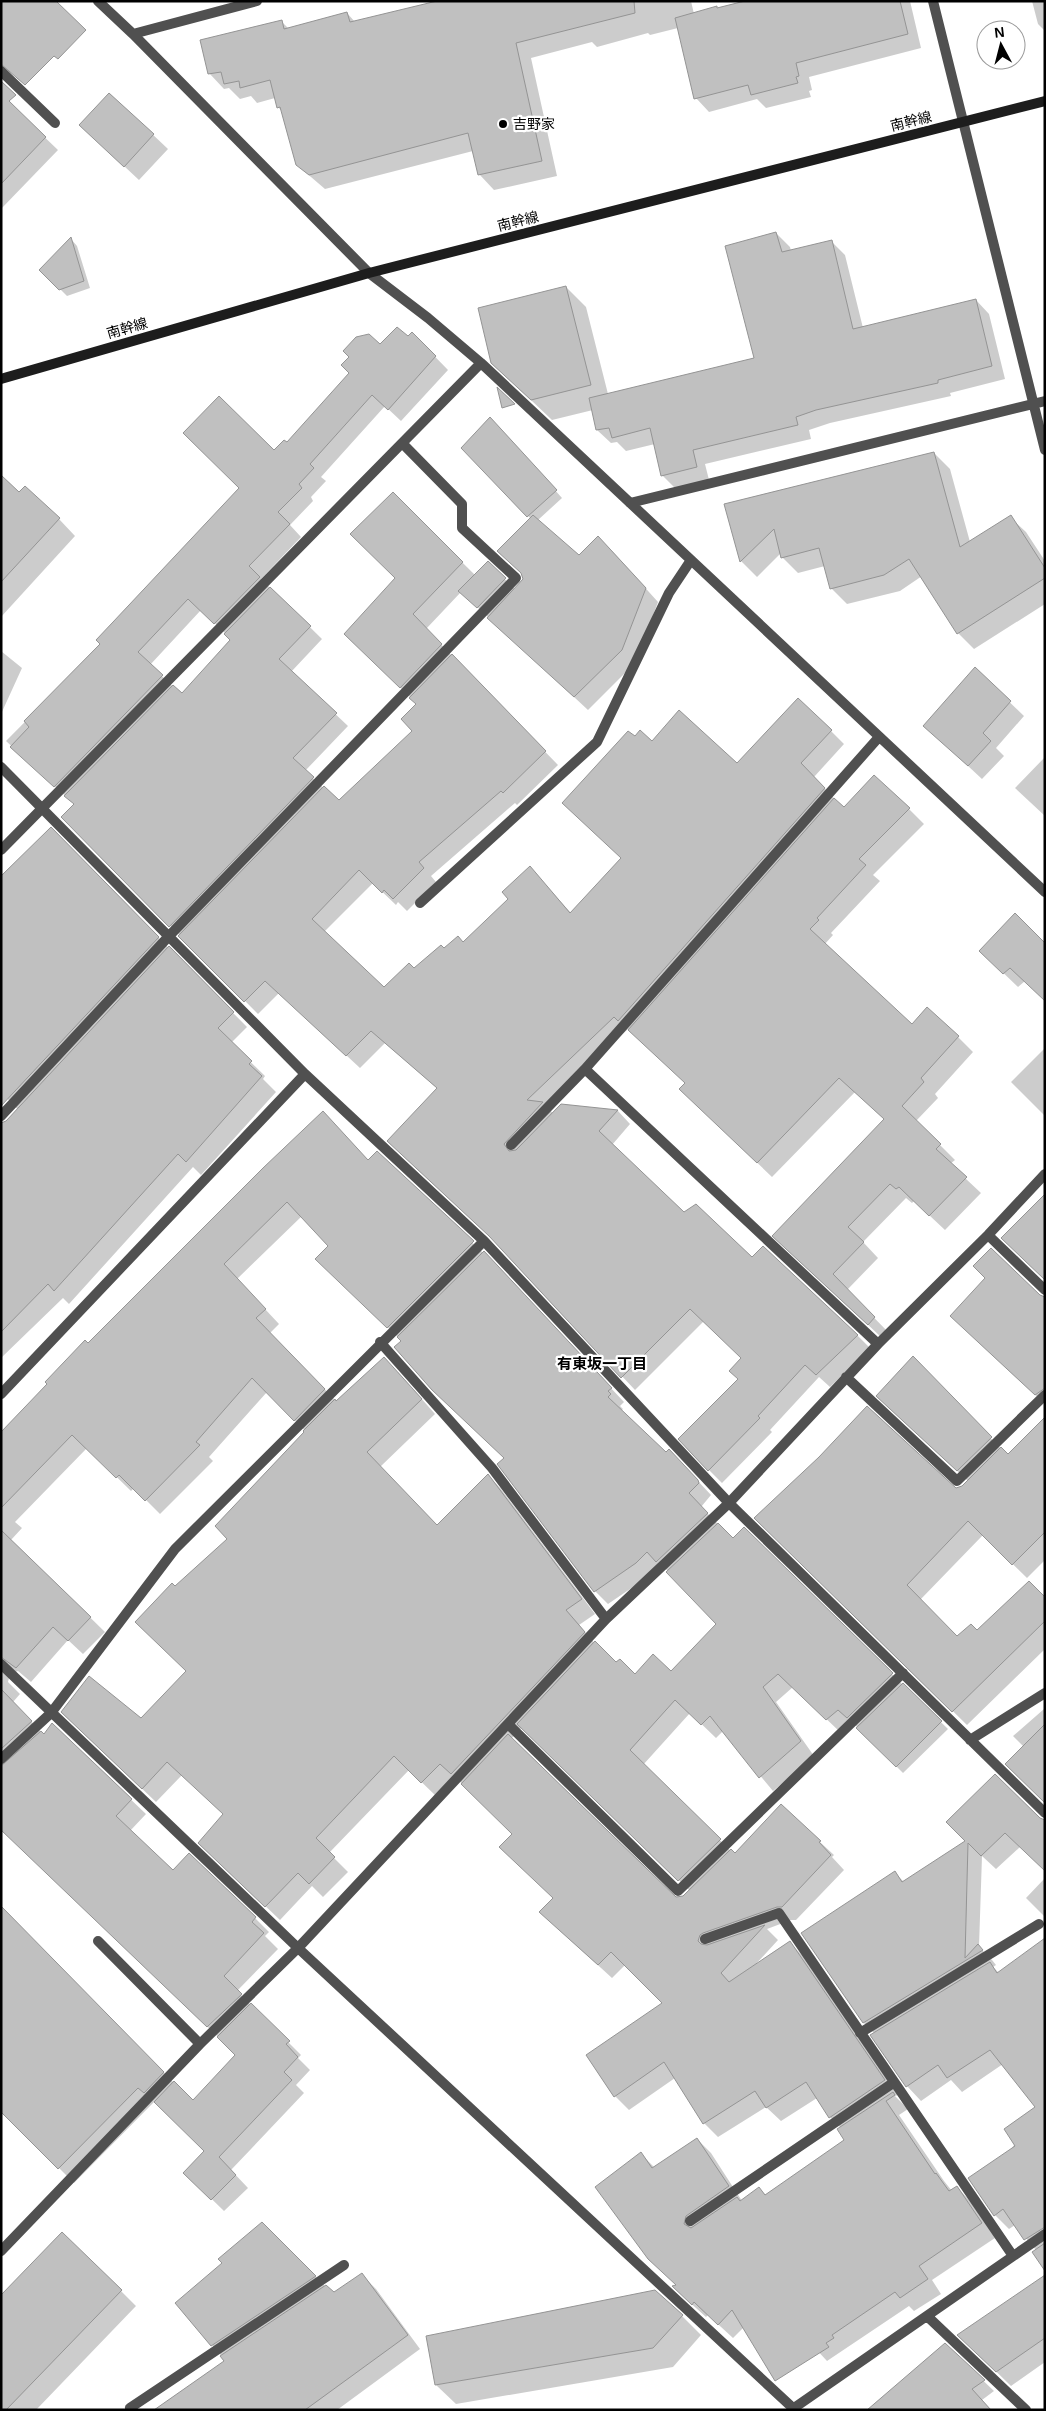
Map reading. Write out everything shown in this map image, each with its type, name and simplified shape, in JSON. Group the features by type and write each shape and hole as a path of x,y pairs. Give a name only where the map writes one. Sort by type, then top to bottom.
{"main road":[{"name":"南幹線","path":"1,379 368,273 1045,101"}],"street":[{"path":"98,1 133,34 368,273 428,318 481,363 1045,892"},
{"path":"133,34 257,1"},
{"path":"933,1 1032,405 1045,450"},
{"path":"1,72 55,123"},
{"path":"1,850 481,363"},
{"path":"630,503 1045,402"},
{"path":"1,1116 170,935 516,578 462,528 462,504 402,444"},
{"path":"420,903 597,742 669,593 691,560"},
{"path":"511,1145 585,1069 879,736"},
{"path":"1,767 170,935 305,1074 484,1241 729,1503 1045,1813"},
{"path":"585,1069 878,1344"},
{"path":"1,1394 305,1074"},
{"path":"1,2251 200,2044 298,1948 606,1620 729,1503 846,1377 988,1235 1045,1174"},
{"path":"988,1235 1045,1290"},
{"path":"1,1759 51,1713 175,1549 380,1342 484,1241"},
{"path":"380,1342 492,1468 606,1620"},
{"path":"846,1377 957,1480 1045,1395"},
{"path":"1,1664 298,1948 794,2409 1045,2234"},
{"path":"508,1724 678,1891 903,1673"},
{"path":"970,1740 1045,1693"},
{"path":"705,1940 779,1913 893,2083 1013,2256"},
{"path":"860,2033 1038,1924"},
{"path":"98,1941 200,2044"},
{"path":"690,2221 893,2083"},
{"path":"131,2410 130,2408 344,2265"},
{"path":"927,2316 1026,2410"}],"building":[{"path":"1,1 56,1 86,30 58,59 54,56 25,85 1,64"},
{"path":"437,1 634,1 635,13 516,43 542,161 478,175 468,133 309,175 296,165 280,107 277,108 270,80 240,88 239,81 224,84 221,72 208,74 200,40 282,20 284,29 347,12 350,22"},
{"path":"745,1 900,1 908,34 796,63 799,76 796,77 798,83 751,95 748,85 694,99 675,18 717,6 717,8"},
{"path":"1,81 16,95 9,101 46,137 1,184"},
{"path":"109,93 154,134 124,167 79,125"},
{"path":"776,232 782,252 832,240 853,329 976,299 992,366 938,380 938,383 816,410 796,417 798,425 693,450 697,467 661,476 650,428 612,438 609,428 596,430 589,398 754,358 725,246"},
{"path":"71,237 84,281 59,290 39,270"},
{"path":"566,286 591,385 531,400 491,363 478,308"},
{"path":"397,327 408,336 412,332 436,356 388,410 372,395 310,464 314,468 299,484 302,488 278,512 290,524 249,566 260,577 214,624 188,599 138,652 163,675 54,787 10,747 29,727 24,721 100,644 96,640 239,488 183,433 219,396 274,450 284,440 287,442 349,373 341,365 349,357 343,351 356,337 369,334 380,344"},
{"path":"497,387 515,404 502,408"},
{"path":"490,417 557,490 527,517 461,448"},
{"path":"934,452 960,547 1011,515 1045,568 1045,578 957,634 909,559 884,575 830,589 819,548 781,558 774,529 740,562 724,504"},
{"path":"1,475 19,492 25,486 60,518 1,582"},
{"path":"393,492 463,562 413,614 442,644 400,688 344,634 395,578 350,534"},
{"path":"533,515 579,555 598,536 646,588 622,650 574,697 487,618 523,579 521,573 497,551"},
{"path":"488,561 506,578 477,608 458,591"},
{"path":"270,587 311,626 279,659 337,713 293,758 314,777 169,927 61,817 74,804 64,796 173,685 182,693 230,640 224,634"},
{"path":"452,654 546,751 503,793 501,791 419,862 424,868 393,899 384,890 382,893 359,870 312,919 384,987 409,963 414,968 441,945 444,948 458,936 463,942 508,899 502,892 530,866 570,913 621,858 562,803 628,731 635,736 640,730 652,741 679,710 737,763 798,698 832,730 801,763 825,788 618,1021 614,1017 527,1100 543,1102 504,1144 509,1151 516,1150 561,1104 618,1110 599,1131 684,1212 696,1204 752,1257 763,1246 858,1335 816,1375 805,1365 758,1416 760,1418 708,1471 678,1439 738,1379 729,1371 741,1358 690,1309 621,1378 489,1236 387,1141 437,1088 371,1031 346,1056 265,981 244,1002 178,936 324,786 339,800 412,731 401,719 416,704 409,698"},
{"path":"975,667 1011,701 983,733 991,741 968,766 923,726"},
{"path":"874,775 910,808 859,859 866,865 817,918 819,920 810,929 912,1024 927,1007 959,1036 921,1078 924,1082 902,1106 941,1144 936,1149 967,1177 929,1216 899,1187 896,1189 890,1184 848,1227 864,1242 833,1274 875,1317 868,1325 772,1236 884,1119 839,1078 757,1163 679,1089 685,1083 628,1030 834,798 844,807"},
{"path":"51,827 159,937 1,1106 1,876"},
{"path":"1015,913 1045,943 1045,1001 1010,968 1003,974 979,951"},
{"path":"169,946 234,1012 218,1028 252,1061 249,1064 262,1076 186,1162 178,1154 54,1291 48,1284 1,1332 1,1123 6,1121"},
{"path":"323,1111 368,1160 377,1151 474,1241 387,1328 315,1259 328,1246 287,1202 224,1264 266,1309 256,1318 325,1389 294,1421 252,1378 196,1442 200,1445 145,1501 119,1475 116,1478 72,1435 1,1508 1,1432 47,1384 45,1382 85,1340 88,1343 263,1168"},
{"path":"1045,1194 1045,1280 1001,1238"},
{"path":"991,1248 1040,1295 1045,1297 1045,1388 1035,1395 950,1316 985,1278 973,1266"},
{"path":"484,1251 612,1388 608,1391 611,1394 608,1397 666,1452 669,1449 699,1483 689,1493 708,1513 656,1562 647,1552 636,1563 594,1592 497,1464 504,1458 432,1390 394,1347 401,1341 397,1337"},
{"path":"913,1356 992,1437 957,1471 876,1396"},
{"path":"384,1357 422,1399 367,1452 437,1525 488,1474 582,1599 566,1610 585,1632 451,1774 440,1764 421,1783 394,1756 316,1838 335,1857 309,1884 298,1873 265,1907 198,1843 223,1814 167,1762 142,1789 61,1712 89,1676 141,1718 186,1671 135,1622 172,1583 175,1586 227,1539 215,1526 335,1399 336,1401"},
{"path":"867,1406 956,1488 962,1486 1001,1447 1008,1454 1045,1417 1045,1532 1012,1565 968,1521 907,1585 957,1636 971,1624 977,1630 1029,1581 1045,1597 1045,1621 952,1712 754,1518 819,1457"},
{"path":"718,1523 733,1538 744,1527 893,1673 847,1718 838,1710 826,1720 778,1674 763,1687 801,1741 759,1778 710,1716 701,1725 675,1700 630,1750 721,1839 678,1881 517,1724 595,1641 616,1662 620,1659 635,1674 653,1654 671,1671 716,1624 666,1572"},
{"path":"1,1530 91,1617 68,1641 53,1627 16,1668 1,1657"},
{"path":"903,1683 942,1721 896,1767 856,1728"},
{"path":"1,1689 32,1721 1,1749"},
{"path":"52,1723 132,1799 116,1816 173,1870 189,1853 256,1917 252,1922 264,1933 224,1976 242,1994 207,2027 1,1830 1,1766 41,1731 44,1734"},
{"path":"1045,1724 1045,1803 1005,1764"},
{"path":"508,1734 676,1897 683,1896 731,1849 735,1853 781,1804 821,1841 819,1842 831,1855 782,1907 777,1907 703,1933 698,1941 701,1944 707,1945 765,1925 721,1973 729,1982 790,1941 885,2080 829,2118 806,2082 766,2108 755,2091 703,2124 664,2062 614,2097 586,2055 662,2003 611,1952 598,1965 539,1912 553,1898 499,1847 512,1834 461,1784"},
{"path":"995,1774 1040,1818 1045,1820 1045,1871 1005,1833 981,1856 968,1843 965,1958 978,1944 983,1950 863,2023 801,1933 895,1871 902,1882 965,1841 946,1822"},
{"path":"1,1906 164,2072 144,2093 138,2088 58,2169 1,2112"},
{"path":"1045,1938 1045,2227 1024,2240 1003,2209 994,2216 968,2178 1015,2146 1004,2129 1035,2107 990,2050 947,2078 938,2065 906,2087 870,2035 990,1962 997,1973"},
{"path":"251,2003 290,2041 286,2044 298,2057 284,2072 292,2080 219,2157 236,2175 211,2200 183,2173 204,2151 154,2102 174,2081 193,2100 235,2055 217,2037"},
{"path":"893,2092 895,2095 886,2101 935,2174 949,2191 957,2186 982,2223 919,2266 928,2279 900,2298 895,2292 832,2335 834,2338 826,2343 829,2347 775,2381 732,2310 718,2325 694,2302 692,2305 672,2286 676,2285 648,2259 595,2187 641,2152 652,2168 697,2138 729,2186 686,2216 684,2224 691,2228 737,2197 740,2201 759,2187 765,2195 844,2140 837,2129"},
{"path":"262,2222 316,2276 211,2346 175,2303 222,2263 218,2259"},
{"path":"62,2232 122,2290 6,2410 1,2410 1,2295"},
{"path":"1045,2243 1045,2271 1032,2252"},
{"path":"362,2273 408,2335 305,2410 154,2410 224,2361 220,2356 326,2285 334,2292"},
{"path":"1045,2275 1045,2338 996,2372 957,2335"},
{"path":"655,2290 683,2315 653,2348 435,2385 426,2336"},
{"path":"945,2343 985,2380 972,2389 991,2410 867,2410"}],"place":[{"name":"吉野家","path":"503,124"}],"district":[{"name":"有東坂一丁目","path":"602,1364"}]}
